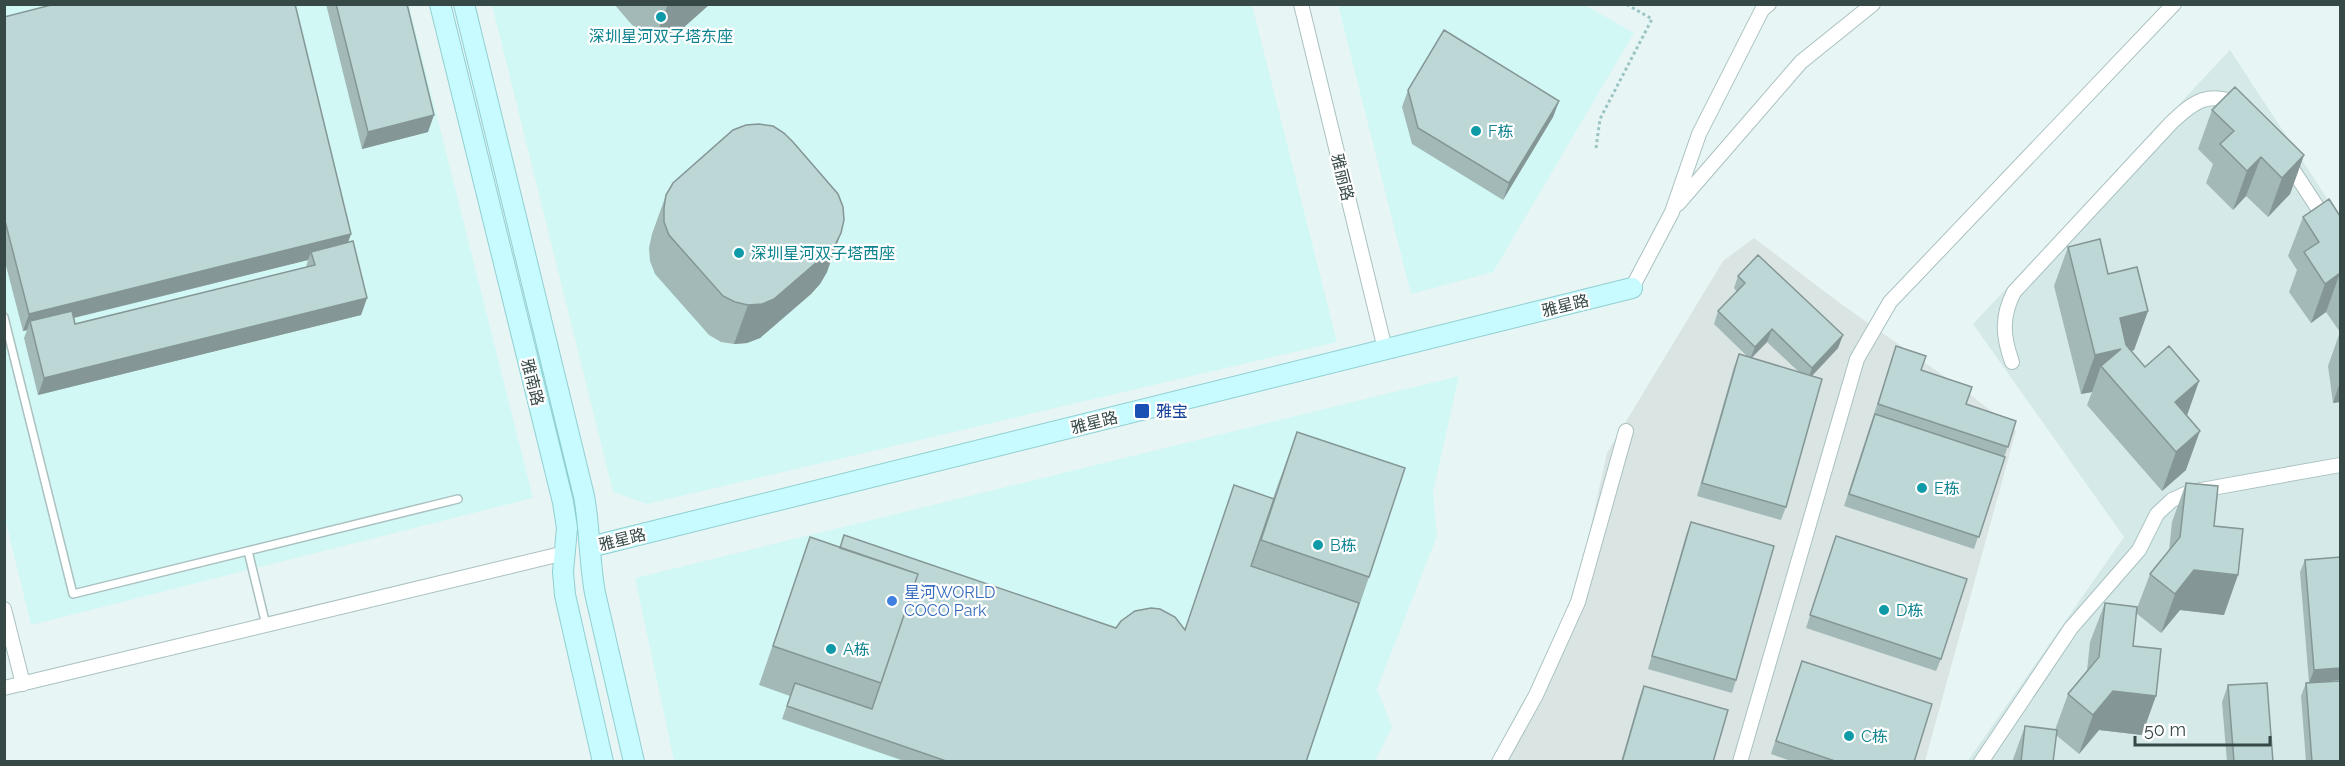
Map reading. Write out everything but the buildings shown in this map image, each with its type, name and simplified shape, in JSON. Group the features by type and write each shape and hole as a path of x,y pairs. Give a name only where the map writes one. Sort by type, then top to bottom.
{"street":[{"name":"雅南路","path":"440,4 563,502 567,528 563,572 565,595 603,762"},
{"name":"雅南路","path":"464,4 584,495 589,522 590,568 634,762"},
{"name":"雅丽路","path":"1301,4 1385,349"},
{"path":"1632,288 1672,212 1699,134 1762,10 1769,4"},
{"path":"1672,212 1801,62 1872,4"},
{"path":"1740,762 1857,359 1890,302 2174,4"},
{"path":"2012,362 2004,328 2007,307 2014,292 2171,123 2190,105 2206,98 2227,98 2245,107 2252,114"},
{"path":"2280,151 2340,242"},
{"name":"雅星路","path":"590,547 1632,288"},
{"path":"1499,762 1536,694 1578,602 1626,431"},
{"path":"1981,762 2071,628 2139,550 2157,514 2172,500 2190,492 2340,465"},
{"path":"4,688 565,554"},
{"path":"4,609 23,684"}],"lane":[{"path":"4,317 73,594 458,499"},
{"path":"248,551 266,625"}],"path":[{"path":"1596,148 1600,118 1652,19 1626,4"}],"shaded area":[{"path":"4,5 409,5 533,498 31,625 5,518"},
{"path":"492,5 1252,5 1337,342 647,504 613,492"},
{"path":"1338,5 1585,5 1634,33 1493,272 1411,294"},
{"path":"2230,50 2340,218 2340,761 1967,762 2124,537 1973,324"},
{"path":"1754,238 1841,304 1971,395 2016,431 1925,761 1494,762 1564,649 1607,453 1723,261"},
{"path":"1459,376 1433,492 1437,536 1377,689 1392,727 1375,761 674,761 635,578"}],"place":[{"name":"深圳星河双子塔东座","path":"661,17"},
{"name":"F栋","path":"1476,131"},
{"name":"深圳星河双子塔西座","path":"739,253"},
{"name":"雅宝","path":"1142,411"},
{"name":"E栋","path":"1922,488"},
{"name":"B栋","path":"1318,545"},
{"name":"星河WORLD COCO Park","path":"892,601"},
{"name":"D栋","path":"1884,610"},
{"name":"A栋","path":"831,649"},
{"name":"C栋","path":"1849,736"}]}
